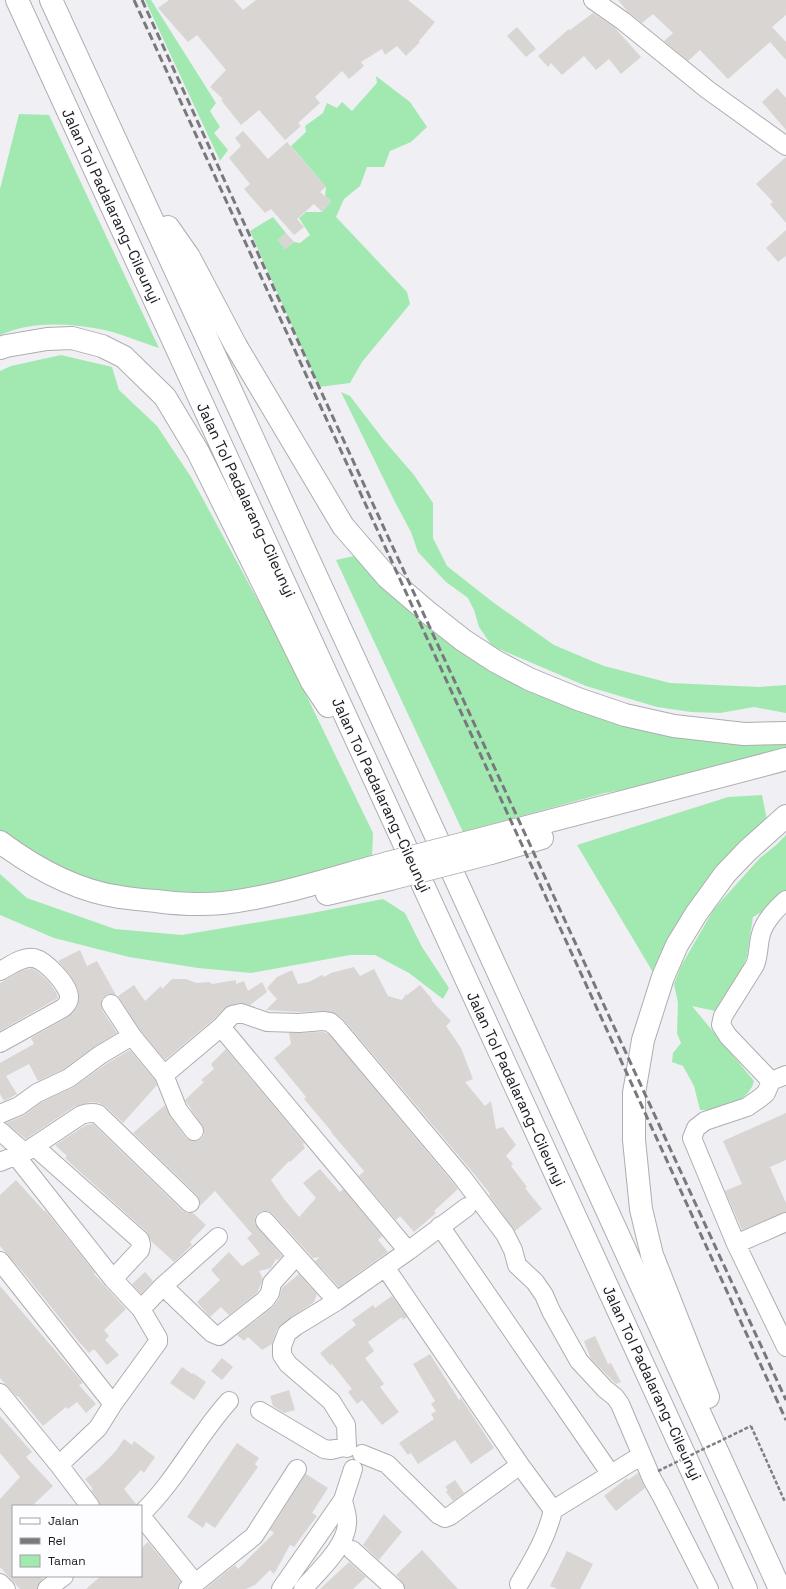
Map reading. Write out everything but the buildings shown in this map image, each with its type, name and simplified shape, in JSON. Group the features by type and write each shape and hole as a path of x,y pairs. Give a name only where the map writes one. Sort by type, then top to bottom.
{"highway":[{"name":"Jalan Tol Padalarang–Cileunyi","path":"17,0 746,1589"},
{"name":"Jalan Tol Padalarang–Cileunyi","path":"51,0 416,790 781,1589"},
{"path":"132,176 189,257 236,346 343,526 388,578 430,614 463,640 495,660 529,678 578,699 625,715 674,726 744,734 786,733"},
{"path":"0,348 47,339 72,338 102,346 124,357 165,397 198,452 312,682 367,764"},
{"path":"488,846 786,759"},
{"path":"0,842 19,856 56,877 84,888 119,897 178,904 222,903 389,871 786,769"},
{"path":"781,1589 652,1255 641,1208 634,1140 634,1093 643,1040 663,977 677,945 696,914 725,874 747,851 786,816"},
{"path":"0,856 58,888 87,898 130,908 183,914 235,912 307,899 389,871"}],"street":[{"path":"593,0 623,21 708,90 786,146"},
{"path":"786,900 767,922 761,932 758,959 723,1016 721,1025 728,1036 778,1078 760,1098 747,1107 705,1121 696,1128 692,1138 736,1244 786,1347"},
{"path":"0,972 22,959 34,958 52,969 64,985 70,997 68,1003 62,1008 0,1043"},
{"path":"110,1004 132,1036 164,1074 178,1110 194,1132"},
{"path":"164,1074 221,1027 232,1014 241,1013 267,1022 299,1023 323,1021 330,1022 336,1027 462,1177 500,1228 513,1250 517,1265 535,1282 544,1295 551,1312 579,1362 604,1389 615,1397 620,1404 652,1479 709,1589"},
{"path":"221,1027 408,1250"},
{"path":"0,1114 19,1106 37,1094 69,1078 100,1055 132,1036"},
{"path":"18,1154 81,1115 87,1113 98,1114 190,1203"},
{"path":"0,1131 113,1279 141,1309 158,1338 158,1342 113,1404 98,1428 59,1465"},
{"path":"18,1154 140,1240 140,1250 113,1279"},
{"path":"303,1589 342,1543 347,1519 343,1500 352,1454 346,1425 331,1401 288,1364 282,1355 282,1346 287,1333 337,1301 467,1207"},
{"path":"265,1221 337,1301"},
{"path":"736,1244 786,1222"},
{"path":"440,1226 610,1473"},
{"path":"141,1309 163,1286 218,1237"},
{"path":"0,1261 113,1404"},
{"path":"163,1286 212,1333 219,1336 265,1300 270,1292 272,1283 290,1263"},
{"path":"385,1267 520,1465 553,1510"},
{"path":"0,1393 59,1465 89,1505"},
{"path":"142,1514 164,1489 210,1424 229,1401"},
{"path":"260,1411 324,1449 352,1454 387,1464 439,1516 445,1518 450,1516 520,1465"},
{"path":"519,1584 540,1550 553,1510 610,1473 634,1460"},
{"path":"142,1516 192,1586 254,1536 297,1469"},
{"path":"281,1589 343,1500"},
{"path":"352,1550 395,1589"},
{"path":"47,1589 63,1577"},
{"path":"0,1583 6,1589"}],"path":[{"path":"658,1471 752,1426 785,1502"}],"green space":[{"path":"145,0 151,0 216,103 210,111 220,127 214,133 228,150 220,161"},
{"path":"376,76 410,102 427,127 411,142 390,151 384,167 367,167 360,186 344,199 336,217 407,292 410,304 362,362 350,383 319,387 250,231 273,217 286,233 278,240 285,249 294,242 300,243 310,235 299,218 306,212 322,212 331,201 325,196 326,187 291,146 306,132 305,126 323,113 327,103 337,108 342,102 352,111 377,83"},
{"path":"19,114 49,115 159,348 122,335 100,329 75,325 37,325 12,330 0,335 0,189"},
{"path":"61,355 112,367 119,390 157,426 191,477 281,643 373,833 372,857 232,896 132,894 82,878 26,850 0,830 0,371 11,366"},
{"path":"341,392 350,396 383,439 414,475 433,503 433,538 447,566 494,603 554,645 604,666 670,683 759,687 786,685 786,713 754,707 720,713 691,712 657,707 586,686 492,646 479,627 474,610 468,598 446,582 418,552 411,532"},
{"path":"354,556 565,703 786,741 786,749 650,785 605,793 463,832 336,560"},
{"path":"762,795 768,825 654,974 577,845 728,797"},
{"path":"786,835 786,891 775,904 753,917 747,956 733,994 715,1011 692,1006 754,1081 749,1091 740,1100 722,1109 700,1110 694,1086 683,1066 672,1062 673,1053 681,1043 677,1033 678,1003 674,984 681,966 714,909 760,858"},
{"path":"0,874 27,898 115,929 182,935 307,914 383,899 405,913 422,947 449,988 443,999 409,973 375,955 350,955 251,973 198,968 129,957 54,938 0,915"}],"railway":[{"path":"134,0 786,1420"},
{"path":"142,0 786,1400"}]}
